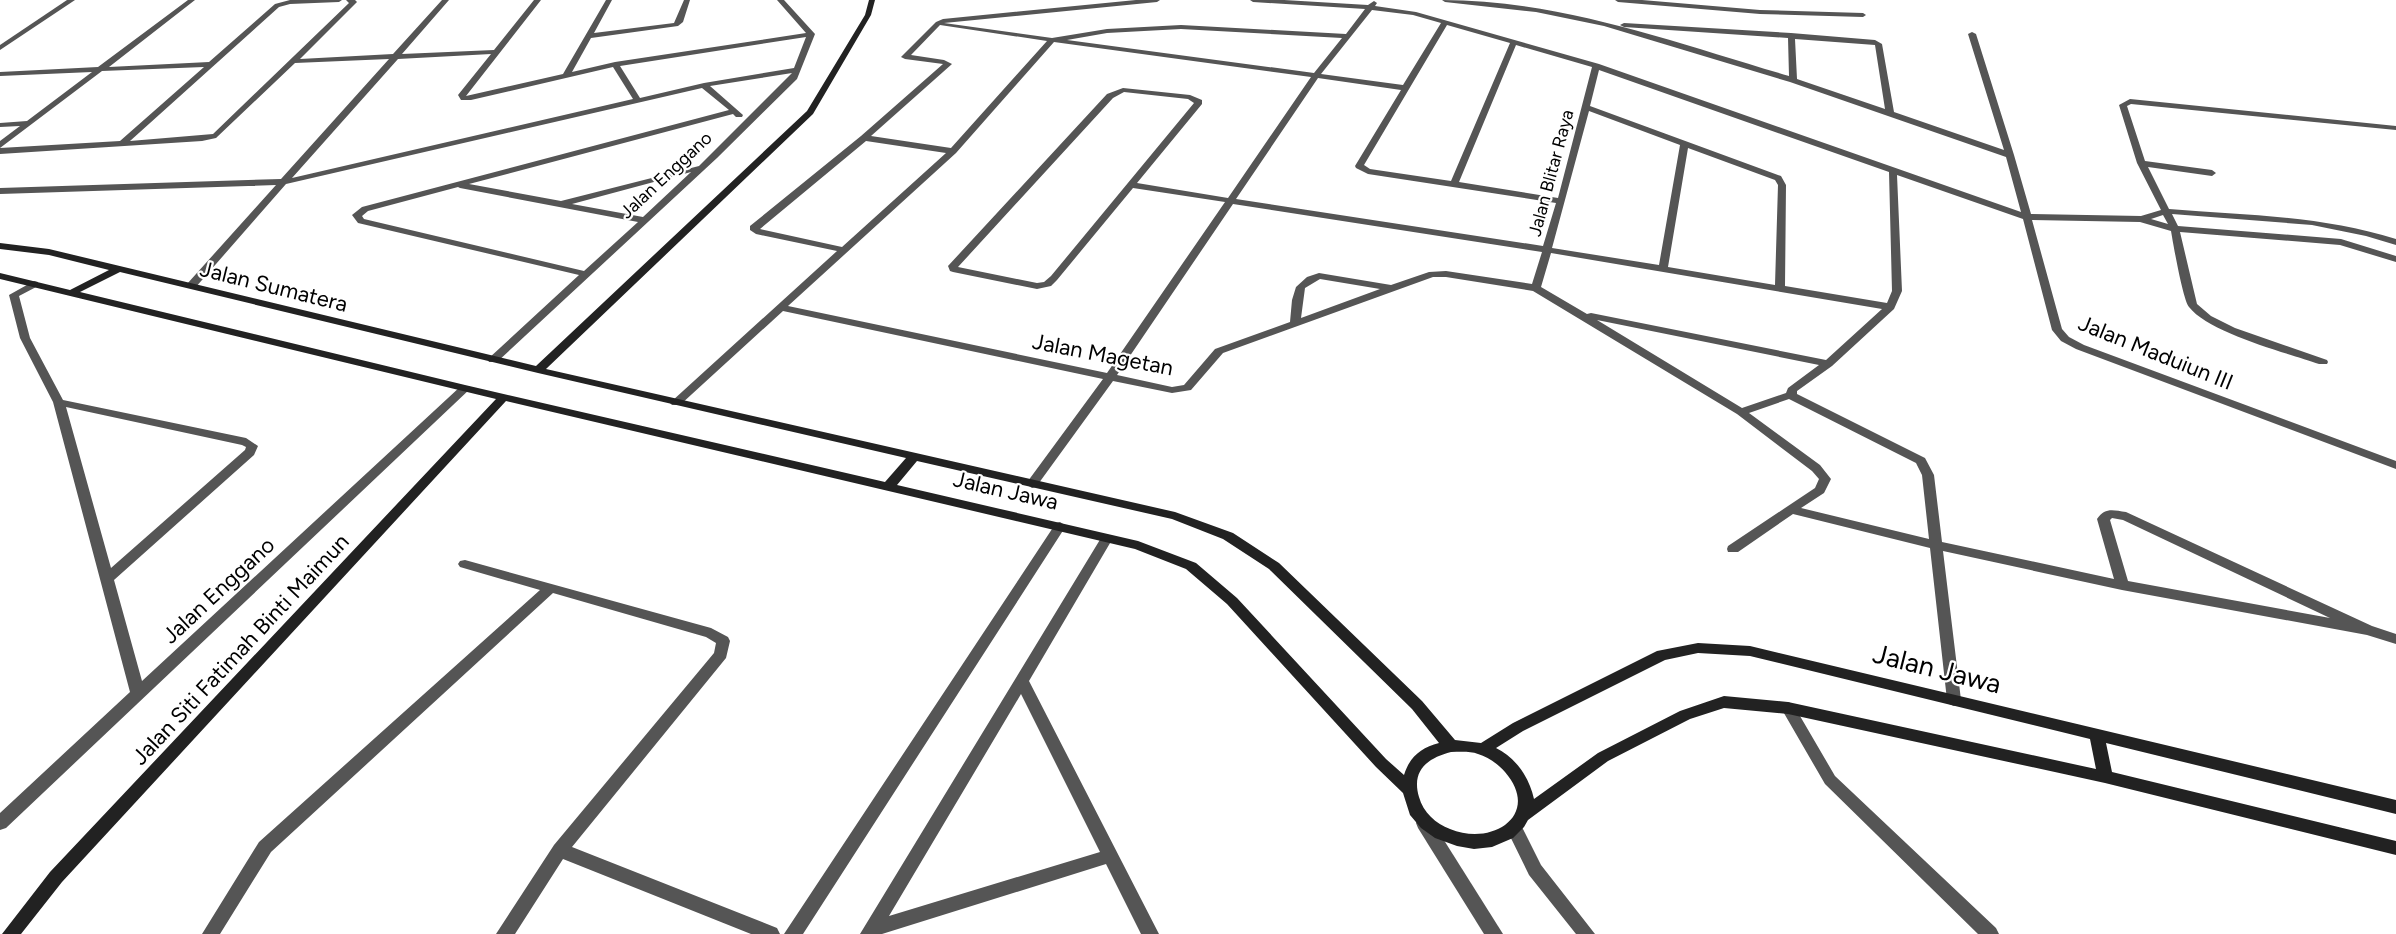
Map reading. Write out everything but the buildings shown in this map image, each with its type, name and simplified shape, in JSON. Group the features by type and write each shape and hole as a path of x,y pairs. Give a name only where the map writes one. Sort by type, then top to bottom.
{"main road":[{"path":"538,370 810,112 868,15 872,0"},
{"name":"Jalan Sumatera","path":"0,246 49,252 538,370"},
{"path":"71,294 118,269"},
{"path":"0,276 504,397"},
{"name":"Jalan Jawa","path":"538,370 1175,516 1228,536 1274,566 1417,705 1451,746"},
{"name":"Jalan Jawa","path":"504,397 1138,545 1191,566 1232,602 1381,763 1408,788"},
{"name":"Jalan Siti Fatimah Binti Maimun","path":"11,934 56,878 504,397"},
{"path":"888,487 914,456"},
{"name":"Jalan Jawa","path":"1483,749 1518,727 1662,655 1698,648 1750,651 2396,807"},
{"path":"1519,821 1526,800 1523,784 1500,758 1483,749 1451,746 1428,753 1413,768 1408,788 1413,808 1420,817 1449,837 1467,841 1485,841 1501,836 1603,757 1685,715 1724,702 1788,708 2105,777 2396,848"},
{"path":"2097,734 2105,777"}],"street":[{"path":"0,48 72,0"},
{"path":"0,145 192,0"},
{"path":"124,142 277,5 290,2 339,0"},
{"path":"0,151 202,139 216,136 354,2 349,0"},
{"path":"191,286 446,0"},
{"path":"538,0 462,95 464,98 615,64 811,34"},
{"path":"566,76 609,0"},
{"path":"590,36 676,25 687,0"},
{"path":"780,0 811,34"},
{"path":"844,250 759,232 755,226 864,138 947,65 948,63 944,62 905,57 936,24 943,21 1157,0"},
{"path":"1253,0 1369,7 1402,11 1445,22 1596,66 2026,217 2141,219 2175,229 2341,242 2396,259"},
{"path":"1032,484 1111,376 1317,75 1369,7 1378,0"},
{"path":"1445,0 1536,10 1605,24 1792,80 2010,155"},
{"path":"1618,0 1760,12 1863,15"},
{"path":"1445,22 1359,166 1368,171 1562,201"},
{"path":"936,24 1405,88"},
{"path":"1605,24 1865,40 1878,44 1890,114"},
{"path":"676,403 953,151 1052,40 1088,34 1202,27 1347,36"},
{"name":"Jalan Enggano","path":"493,360 701,167 794,77 811,34"},
{"path":"1088,34 1088,44"},
{"name":"Jalan Maduiun III","path":"1971,34 2010,155 2057,330 2064,339 2080,347 2396,465"},
{"path":"1791,35 1792,80"},
{"path":"1454,184 1514,42"},
{"path":"295,61 497,52"},
{"path":"0,74 212,64"},
{"path":"615,64 638,100"},
{"name":"Jalan Blitar Raya","path":"1536,288 1562,201 1596,66"},
{"path":"0,191 285,182 704,85 797,70"},
{"path":"704,85 748,122"},
{"path":"1123,90 1197,99 1199,102 1130,185 1047,284 1037,286 953,269 953,266 1110,96 1123,90"},
{"path":"2323,362 2230,330 2206,318 2192,305 2175,229 2141,163 2123,105 2130,101 2396,128"},
{"path":"1586,107 1771,175 1781,182 1780,287"},
{"path":"586,274 361,221 357,215 365,208 735,111"},
{"path":"0,124 29,123"},
{"path":"864,138 953,151"},
{"path":"1663,268 1685,143"},
{"path":"2141,163 2212,173"},
{"path":"560,204 701,167"},
{"path":"1791,395 1792,390 1828,364 1890,307 1897,291 1893,172"},
{"path":"456,184 644,220"},
{"path":"1130,185 1663,268 1890,307"},
{"path":"2141,219 2166,211 2335,226 2396,242"},
{"path":"2357,230 2360,246"},
{"name":"Jalan Magetan","path":"781,308 1172,390 1187,388 1219,351 1432,274 1446,274 1536,288"},
{"path":"1295,323 1299,287 1308,279 1319,276 1392,288"},
{"path":"34,284 14,295 25,338 59,402 138,693"},
{"path":"1536,288 1741,412 1816,468 1826,479 1820,490 1733,549"},
{"path":"1582,314 1828,364"},
{"name":"Jalan Enggano","path":"0,823 465,388"},
{"path":"1741,412 1791,395"},
{"path":"1791,395 1796,400 1921,461 1928,475 1954,700"},
{"path":"59,402 246,442 252,446 250,452 108,578"},
{"path":"1791,510 1935,545 2122,585 2367,630 2396,639"},
{"path":"2122,585 2103,519 2109,513 2126,516 2367,630"},
{"path":"793,934 1060,526"},
{"path":"871,931 1107,538"},
{"path":"465,564 711,633 723,641 721,654 560,849 505,934"},
{"path":"211,934 265,847 552,587"},
{"path":"1022,682 1150,934"},
{"path":"1788,708 1830,780 1990,934"},
{"path":"1420,817 1494,934"},
{"path":"1519,821 1535,870 1586,934"},
{"path":"560,849 771,934"},
{"path":"871,931 1110,856"}]}
